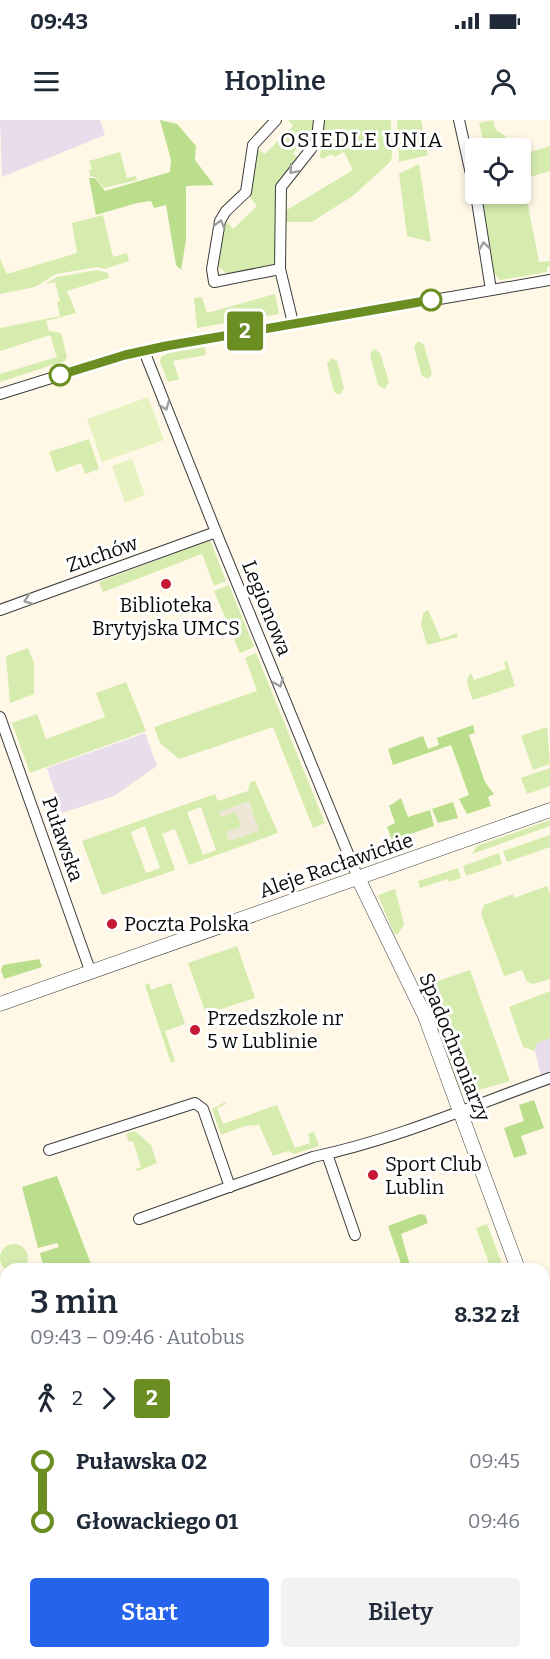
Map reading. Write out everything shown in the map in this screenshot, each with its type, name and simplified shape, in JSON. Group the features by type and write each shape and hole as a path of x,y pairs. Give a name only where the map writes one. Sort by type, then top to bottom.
{"street":[{"path":"276,120 253,145 246,192 226,211 220,221 212,269 214,282 280,269"},
{"path":"293,323 280,269 281,187 311,149 317,138 319,120"},
{"path":"459,120 477,201 491,290"},
{"path":"0,394 144,351 293,323 550,280"},
{"name":"Legionowa","path":"144,351 358,879"},
{"name":"Zuchów","path":"0,610 216,532"},
{"name":"Puławska","path":"0,717 92,973"},
{"name":"Aleje Racławickie","path":"0,1005 550,810"},
{"name":"Spadochroniarzy","path":"358,879 422,1007 516,1263"},
{"path":"139,1219 460,1111 550,1078"},
{"path":"49,1150 195,1103 203,1108 230,1187"},
{"path":"327,1154 355,1235"}],"shaded area":[{"path":"0,120 100,120 105,135 2,177"},
{"path":"145,733 157,766 114,796 62,813 47,768"},
{"path":"249,801 259,831 229,841 226,832 241,827 236,812 221,817 219,812"},
{"path":"550,1038 550,1072 541,1076 534,1047 537,1043"}],"green space":[{"path":"160,120 177,124 196,146 195,160 214,185 186,186 186,240 181,270 176,265 166,205 154,208 151,201 137,203 96,215 89,178 95,178 105,191 170,172 171,160"},
{"path":"288,120 316,120 311,140 305,149 299,145 293,154 298,158 279,183 276,260 272,265 230,277 216,264 221,225 227,222 233,229 257,206 248,194 257,149 265,154 293,126"},
{"path":"323,120 391,120 392,157 390,162 354,195 312,222 286,222 285,211 353,170 344,152 335,157 331,154 323,159 320,157"},
{"path":"397,120 421,120 428,155 399,162"},
{"path":"493,120 496,130 507,137 483,138 479,123"},
{"path":"550,146 550,171 531,177 531,152"},
{"path":"120,152 127,178 136,176 137,180 104,188 95,177 90,176 89,170 92,169 89,161"},
{"path":"419,164 431,242 407,236 399,174"},
{"path":"483,204 528,204 539,262 550,261 550,266 547,267 547,272 500,280 494,273"},
{"path":"103,215 113,257 127,253 129,261 104,269 97,267 56,274 35,287 0,294 0,259 7,274 77,253 72,223"},
{"path":"97,270 108,273 109,278 67,291 76,313 46,321 49,331 61,333 67,357 65,361 0,382 0,374 57,357 50,335 0,351 0,328 60,316 57,302 60,301 55,282 45,284 57,277"},
{"path":"275,294 279,314 197,328 194,298 202,297 207,313"},
{"path":"418,341 424,345 432,374 428,379 422,376 414,347"},
{"path":"205,347 206,355 173,361 179,379 168,382 160,362 161,357 169,353"},
{"path":"374,349 380,353 389,382 385,389 378,385 370,354"},
{"path":"332,358 337,361 344,388 340,395 334,392 327,364"},
{"path":"148,397 164,440 102,462 87,419"},
{"path":"89,439 99,469 85,474 81,463 56,472 49,452"},
{"path":"132,459 145,495 125,503 112,466"},
{"path":"210,540 226,581 214,586 202,554 103,592 99,582"},
{"path":"229,585 254,647 240,653 214,591"},
{"path":"428,610 441,639 457,633 458,637 427,645 421,624 423,613"},
{"path":"28,648 34,663 34,694 10,703 6,656"},
{"path":"256,653 325,823 313,828 273,727 179,759 160,743 154,727 257,691 245,658"},
{"path":"507,661 515,686 473,700 467,682 471,673 474,680 506,669 504,662"},
{"path":"126,682 146,731 30,773 12,723 37,714 46,739 105,717 96,693"},
{"path":"473,725 475,733 469,735 485,782 494,794 488,797 491,806 467,814 459,799 469,795 451,745 393,765 388,749 423,736 428,749 439,745 435,732 437,738"},
{"path":"547,727 550,764 533,770 521,736"},
{"path":"550,768 550,786 527,794 521,778"},
{"path":"255,781 278,833 189,865 175,829 162,834 175,870 102,895 82,841 215,794 218,801 248,791 250,782","holes":["201,807 216,850 203,855 187,812","145,826 160,868 146,873 131,832"]},
{"path":"401,798 408,817 430,810 434,826 392,840 387,827 395,823 389,806"},
{"path":"453,802 458,818 438,823 432,809"},
{"path":"550,820 550,826 472,854 477,846"},
{"path":"550,835 550,847 507,862 503,851"},
{"path":"499,853 502,864 466,876 463,866"},
{"path":"458,868 461,878 449,882 448,879 420,888 418,881"},
{"path":"547,886 550,893 550,979 533,984 527,982 522,970 504,976 481,914 484,905 513,894 514,898"},
{"path":"395,889 404,924 398,934 394,934 378,895"},
{"path":"237,946 255,998 206,1014 188,963"},
{"path":"39,959 42,967 4,979 1,970 3,965"},
{"path":"470,970 510,1081 469,1093 459,1088 438,1037 429,1005 434,994 435,982"},
{"path":"149,983 151,990 171,983 185,1024 165,1031 175,1061 171,1063 145,985"},
{"path":"550,991 550,1038 537,1043 534,1051 523,1047 509,1007"},
{"path":"534,1100 544,1128 521,1136 527,1154 514,1158 504,1128 524,1121 519,1105"},
{"path":"225,1102 226,1104 217,1108 223,1124 277,1105 295,1148 310,1143 308,1134 314,1132 319,1146 294,1154 288,1151 273,1156 259,1125 245,1126 221,1135 212,1109"},
{"path":"135,1131 151,1145 157,1163 138,1171 135,1169 141,1167 133,1141 129,1142 126,1134"},
{"path":"57,1176 91,1263 42,1263 40,1253 59,1247 57,1243 38,1248 22,1187"},
{"path":"420,1214 425,1215 428,1223 401,1234 409,1263 401,1263 388,1226"},
{"path":"487,1224 502,1263 489,1263 476,1228"},
{"path":"9,1245 19,1245 27,1253 27,1263 1,1263 1,1253"}],"bus line":[{"name":"2","path":"60,375 125,355 166,346 431,300"}],"place":[{"name":"Biblioteka Brytyjska UMCS","path":"166,584"},
{"name":"Poczta Polska","path":"112,924"},
{"name":"Przedszkole nr 5 w Lublinie","path":"195,1030"},
{"name":"Sport Club Lublin","path":"373,1175"}],"district":[{"name":"OSIEDLE UNIA","path":"362,140"}]}
